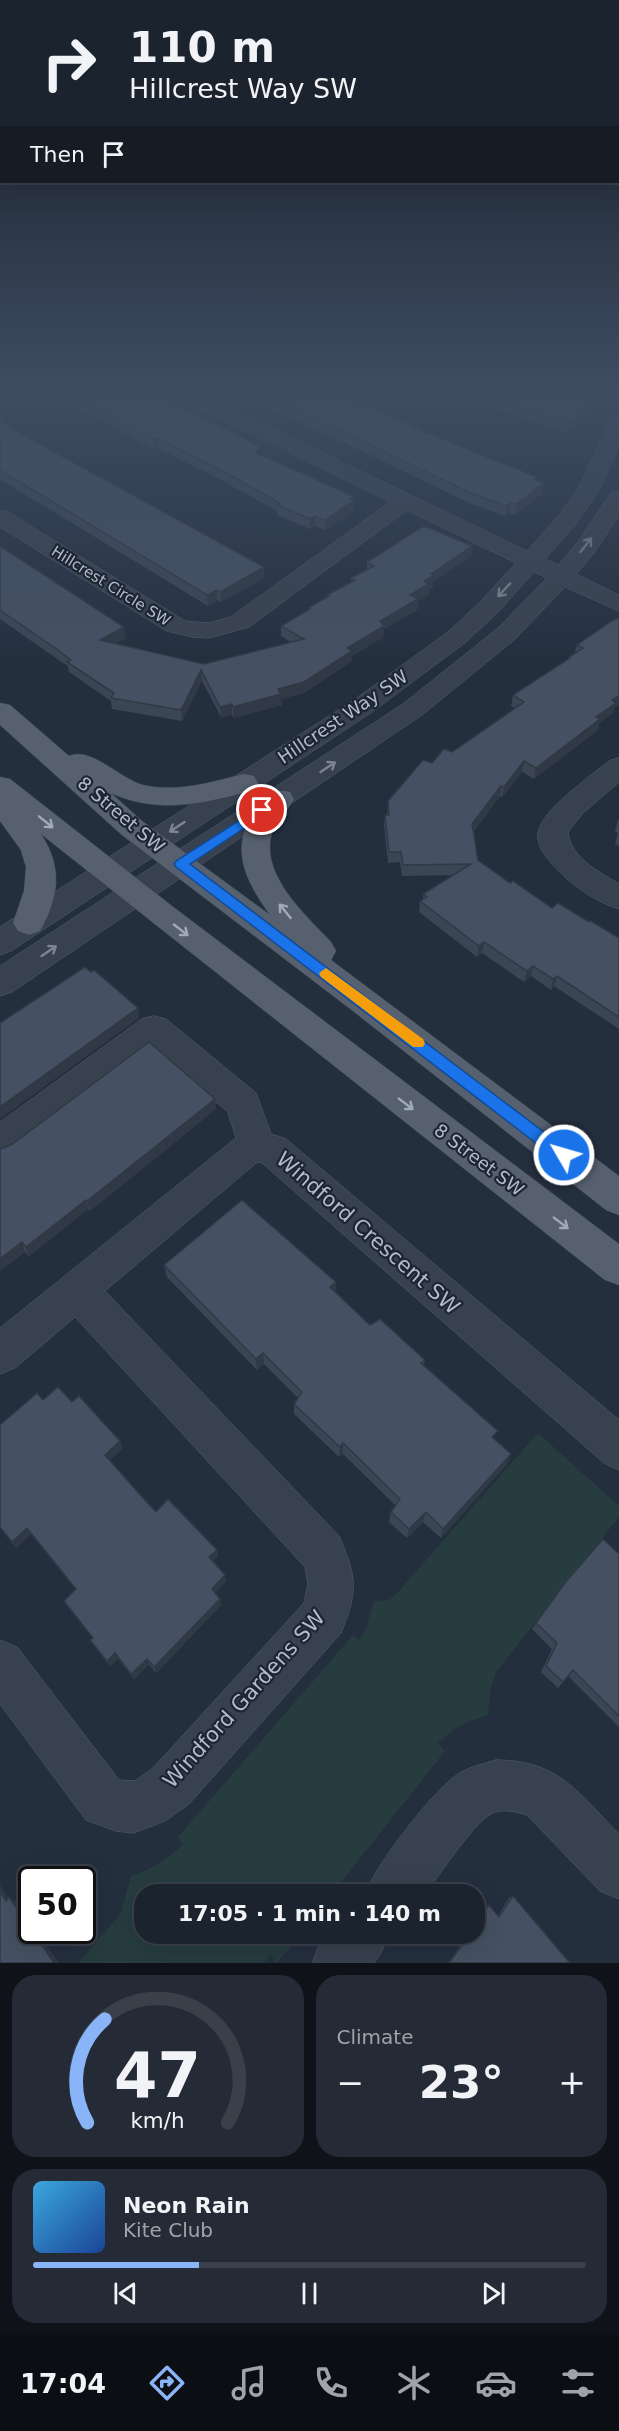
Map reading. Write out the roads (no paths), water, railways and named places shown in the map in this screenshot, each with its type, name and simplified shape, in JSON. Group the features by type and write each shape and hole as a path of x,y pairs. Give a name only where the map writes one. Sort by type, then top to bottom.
{"main road":[{"path":"3,714 69,756 136,792 161,797 196,796 244,783"},
{"name":"8 Street SW","path":"3,714 132,828 365,1002 619,1198"},
{"name":"8 Street SW","path":"0,786 135,894 619,1267"},
{"path":"280,799 264,820 257,834 255,847 258,865 267,886 282,908 365,1002"},
{"path":"0,801 39,857 41,876 37,901 29,923"}],"street":[{"path":"365,483 619,604"},
{"name":"Hillcrest Way SW","path":"0,943 363,706 448,644 490,606 531,561 568,519 592,483"},
{"name":"Hillcrest Way SW","path":"0,983 408,714 502,638 562,576 601,526 619,498"},
{"name":"Hillcrest Circle SW","path":"0,517 176,626 203,631 222,630 240,622 404,502"},
{"path":"619,767 560,819 553,832 554,846 570,865 619,898"},
{"path":"0,1142 154,1029 243,1104 257,1145"},
{"name":"Windford Crescent SW","path":"0,1354 243,1152 257,1145 273,1150 619,1448"},
{"name":"Windford Gardens SW","path":"0,1664 104,1802 127,1809 148,1803 171,1786 324,1616 332,1590 331,1570 323,1552 77,1290"},
{"path":"400,1884 456,1810 478,1791 496,1786 518,1786 543,1794 619,1872"},
{"path":"340,1963 354,1944"}]}
